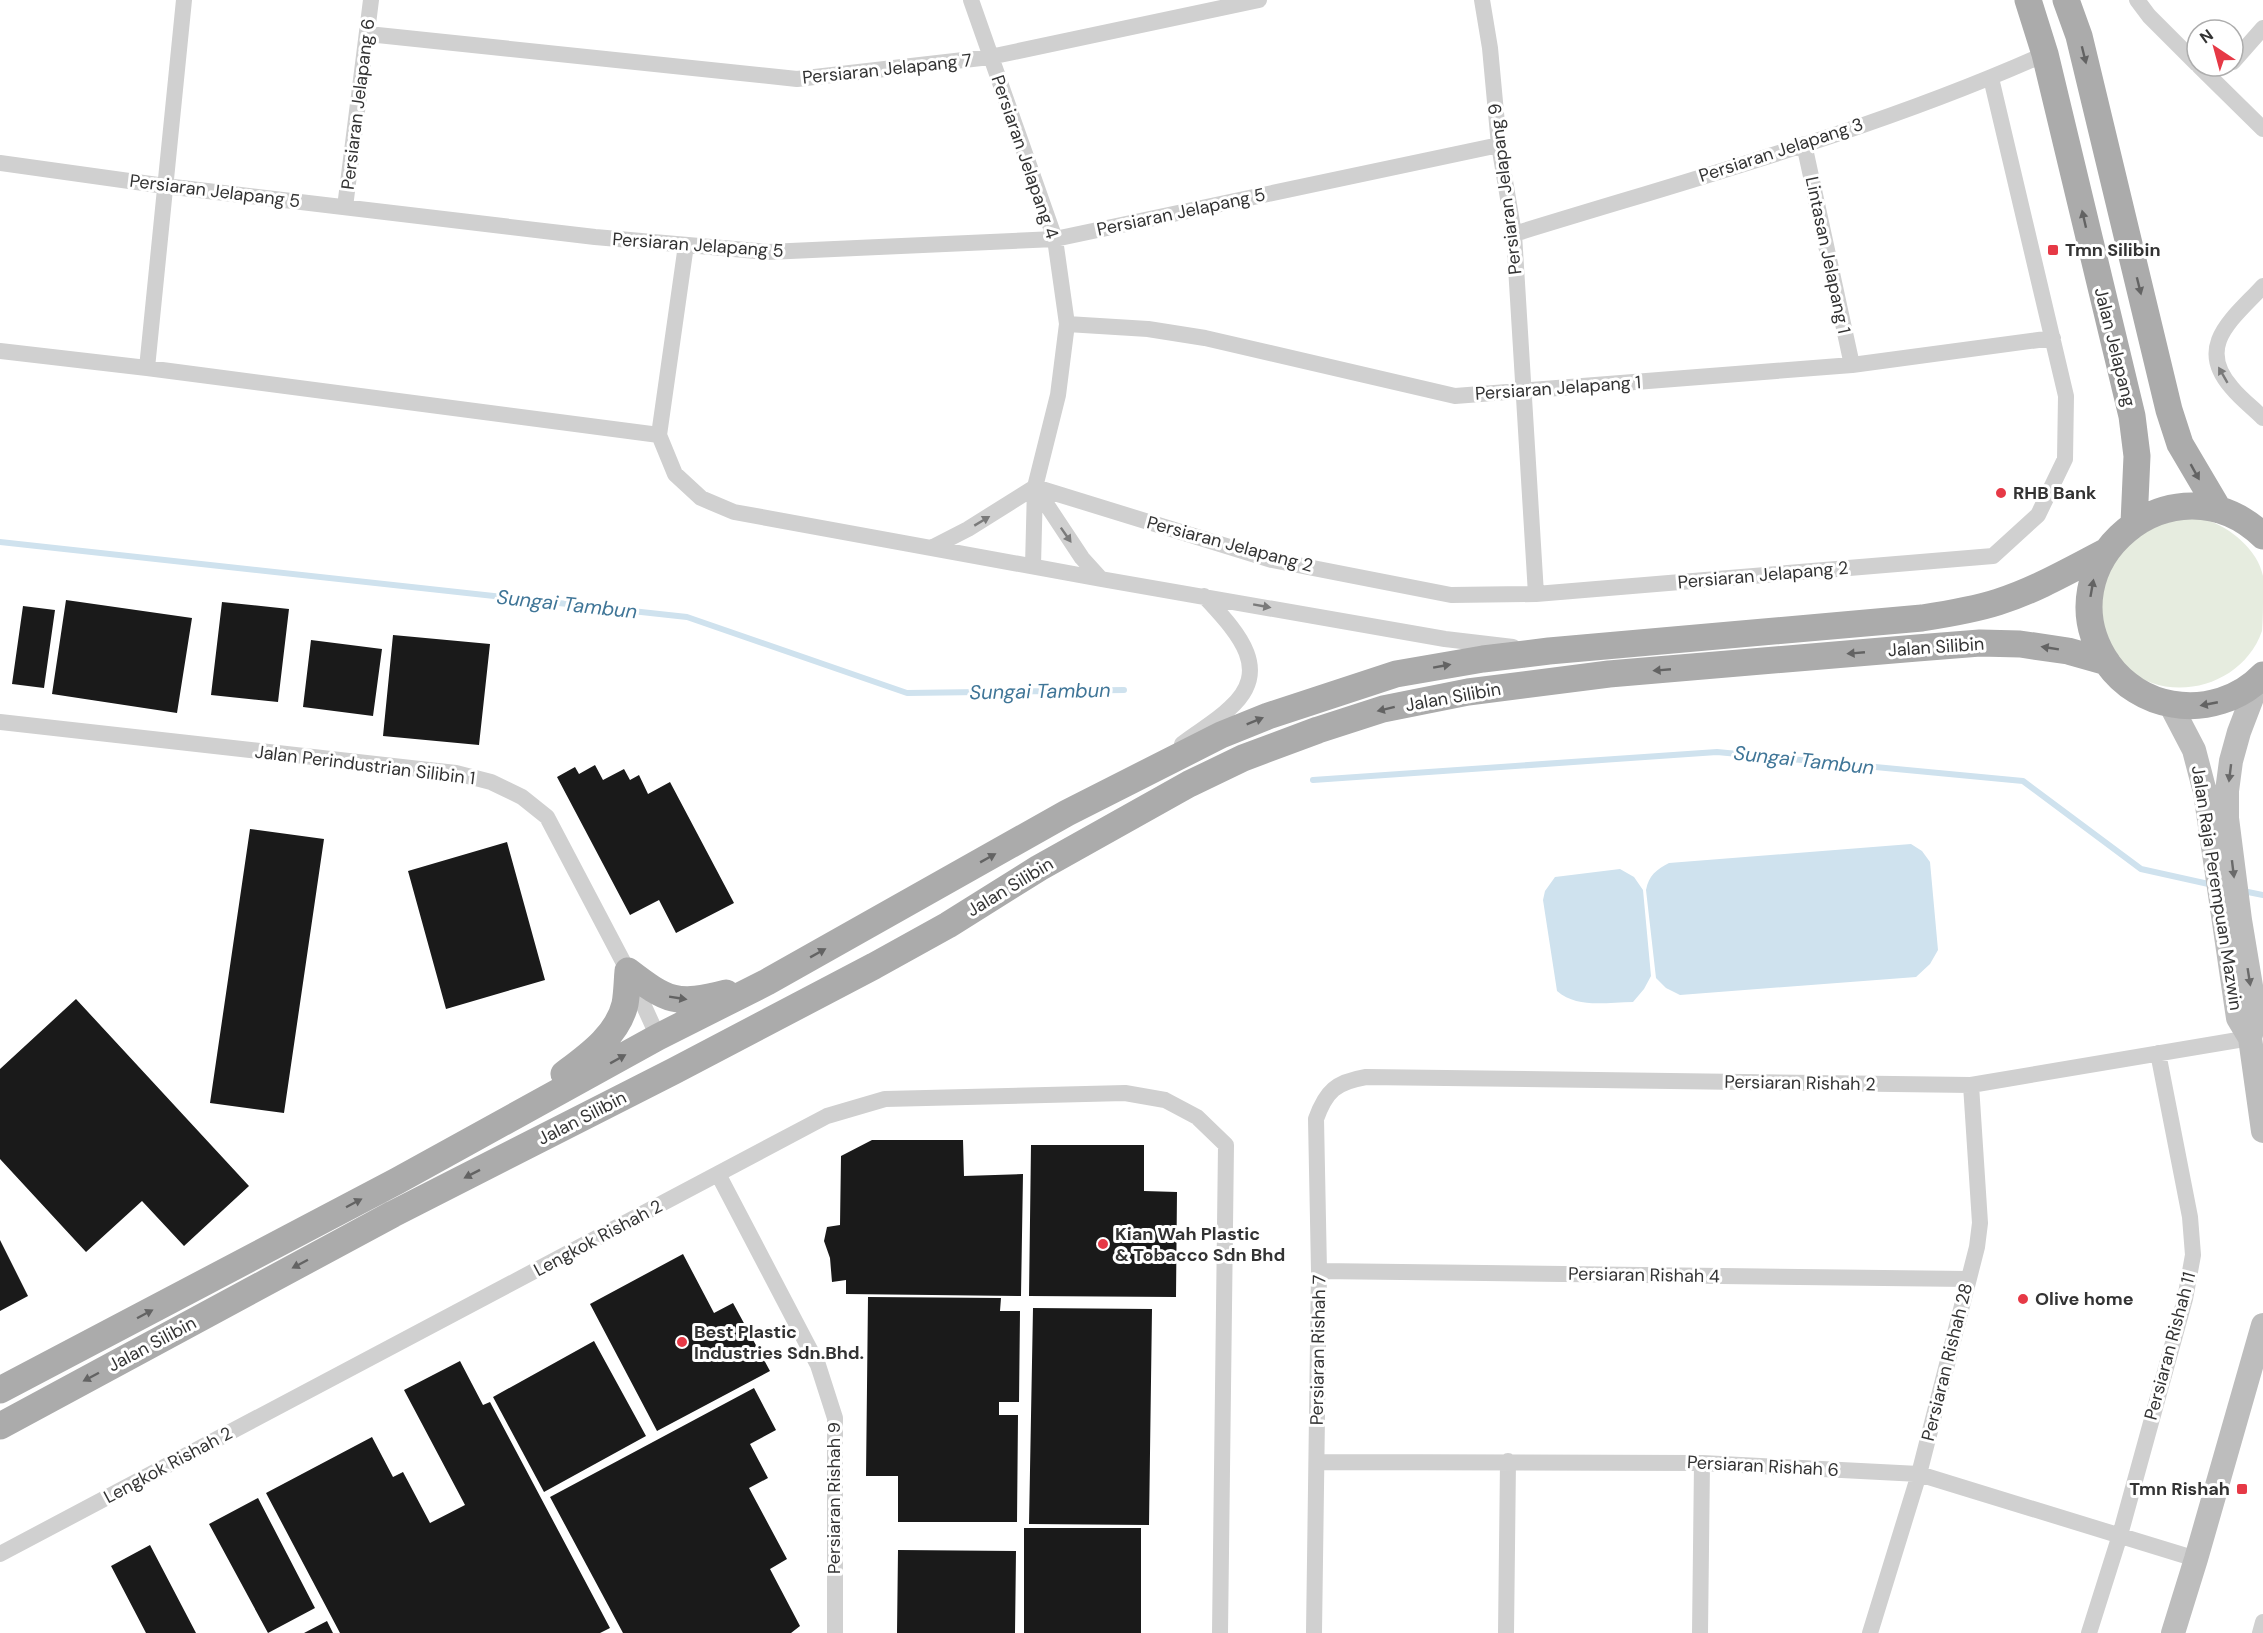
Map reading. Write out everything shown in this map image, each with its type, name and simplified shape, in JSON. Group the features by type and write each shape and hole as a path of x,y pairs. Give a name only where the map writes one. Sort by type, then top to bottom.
{"main road":[{"name":"Jalan Jelapang","path":"2028,0 2045,54 2132,416 2137,456 2134,523"},
{"name":"Jalan Jelapang","path":"2066,0 2079,36 2169,410 2180,444 2219,510"},
{"path":"2262,676 2235,695 2211,704 2194,706 2155,700 2134,689 2117,675 2107,662 2096,642 2090,611 2094,579 2107,551 2134,523 2154,513 2175,507 2197,506 2219,510 2242,520 2263,536"},
{"name":"Jalan Silibin","path":"0,1390 481,1135 658,1037 767,982 1067,813 1221,735 1268,716 1396,674 1484,659 1956,613 1999,602 2031,589 2107,551"},
{"name":"Jalan Silibin","path":"0,1426 393,1214 874,966 948,925 1039,868 1189,784 1243,759 1318,730 1383,709 1468,692 1609,674 1959,645 2020,644 2068,651 2107,662"},
{"name":"Jalan Raja Perempuan Mazwin","path":"2218,819 2227,790 2231,761 2239,732 2262,676"},
{"name":"Jalan Raja Perempuan Mazwin","path":"2170,704 2194,750 2205,792 2218,819 2232,921 2238,1018 2250,1038 2263,1131"},
{"path":"658,1037 671,1047 689,1046 794,989 874,966"},
{"path":"628,971 657,993 681,1000 703,999 767,982"},
{"path":"481,1135 600,1045 615,1027 624,1006 628,971"},
{"path":"509,1155 560,1117 647,1068 656,1056 658,1037"},
{"path":"2172,1633 2196,1559 2263,1325"}],"street":[{"path":"147,368 184,0"},
{"name":"Persiaran Jelapang 6","path":"345,207 371,0"},
{"name":"Persiaran Jelapang 4","path":"971,0 1054,239 1067,324 1058,394 1035,487 1033,566"},
{"name":"Persiaran Jelapang 7","path":"368,34 797,79 990,57 1259,0"},
{"name":"Persiaran Jelapang 9","path":"1482,0 1490,48 1499,145 1514,234 1536,594"},
{"path":"2137,0 2149,16 2185,52"},
{"path":"2245,48 2263,28"},
{"name":"Persiaran Jelapang 3","path":"1514,234 1804,144 1991,78 2045,54"},
{"name":"Persiaran Jelapang 2","path":"1035,487 1272,560 1451,595 1536,594 1993,556 2038,514 2065,459 2066,396 1991,78"},
{"path":"2211,78 2263,129"},
{"path":"2215,82 2218,78"},
{"name":"Lintasan Jelapang 1","path":"1804,144 1852,365"},
{"name":"Persiaran Jelapang 5","path":"0,163 165,186 595,237 768,252 1054,239 1499,145"},
{"path":"0,351 658,435 686,245"},
{"path":"2263,286 2223,331 2216,347 2216,360 2222,375 2232,388 2263,418"},
{"name":"Persiaran Jelapang 1","path":"1067,324 1148,329 1205,338 1455,396 1852,365 2053,338"},
{"name":"Jalan Silibin","path":"658,435 675,474 701,498 734,512 1445,639 1549,651"},
{"path":"931,548 968,529 1035,487 1082,558 1101,579"},
{"path":"1165,763 1182,744 1231,708 1248,686 1251,664 1244,643 1204,596"},
{"name":"Jalan Perindustrian Silibin 1","path":"0,723 456,773 491,782 522,797 547,817 628,971 658,1037"},
{"name":"Persiaran Rishah 2","path":"1347,1080 1366,1077 1971,1085 2250,1038"},
{"name":"Persiaran Rishah 11","path":"2089,1633 2120,1535 2184,1299 2193,1255 2190,1216 2158,1053"},
{"name":"Persiaran Rishah 7","path":"1314,1633 1319,1271 1316,1119 1323,1100 1333,1089 1347,1080"},
{"name":"Persiaran Rishah 28","path":"1870,1633 1919,1474 1977,1247 1980,1223 1971,1085"},
{"name":"Lengkok Rishah 2","path":"0,1554 827,1116 885,1100 1125,1093 1165,1100 1197,1118 1226,1145 1220,1633"},
{"name":"Persiaran Rishah 9","path":"718,1174 818,1365 835,1418 835,1633"},
{"name":"Persiaran Rishah 4","path":"1319,1271 1968,1279"},
{"path":"1506,1633 1508,1461"},
{"name":"Persiaran Rishah 6","path":"1317,1462 1702,1463 1919,1474 2196,1559"},
{"path":"1700,1633 1702,1463"},
{"path":"2260,1633 2263,1622"}],"shaded area":[{"path":"2174,517 2206,520 2224,528 2249,549 2260,566 2263,576 2262,631 2253,650 2239,665 2222,677 2203,684 2183,687 2163,686 2144,680 2126,668 2114,652 2096,617 2113,550"}],"water":[{"path":"1911,844 1922,851 1930,862 1938,950 1930,964 1916,977 1680,995 1666,988 1656,978 1646,890 1654,874 1669,863"},
{"path":"1620,869 1634,877 1643,890 1651,976 1633,1002 1593,1003 1565,997 1557,991 1543,900 1545,891 1555,877"}],"building":[{"path":"66,600 192,618 177,713 52,694"},
{"path":"222,602 289,609 278,702 211,695"},
{"path":"23,606 55,610 44,688 12,684"},
{"path":"393,635 490,644 479,745 383,736"},
{"path":"311,640 382,649 373,716 303,707"},
{"path":"595,765 603,780 624,769 630,780 639,775 648,794 670,782 734,903 676,933 659,900 630,915 557,777 575,767 579,774"},
{"path":"250,829 324,839 284,1113 210,1103"},
{"path":"507,842 545,980 446,1009 408,871"},
{"path":"76,999 249,1186 184,1246 142,1201 86,1252 0,1159 0,1069"},
{"path":"872,1140 963,1140 964,1176 1023,1174 1021,1296 846,1294 846,1280 832,1282 830,1258 824,1241 827,1227 840,1225 841,1156"},
{"name":"Kian Wah Plastic & Tobacco Sdn Bhd","path":"1031,1145 1144,1145 1144,1191 1177,1192 1176,1297 1029,1296"},
{"path":"0,1240 28,1296 0,1311"},
{"name":"Best Plastic Industries Sdn.Bhd.","path":"683,1254 714,1313 733,1303 770,1371 657,1431 590,1304"},
{"path":"868,1297 1001,1298 1000,1311 1020,1311 1019,1402 999,1402 999,1415 1018,1415 1017,1522 898,1522 898,1476 866,1476"},
{"path":"1033,1308 1152,1309 1149,1525 1029,1524"},
{"path":"594,1341 646,1436 544,1492 493,1397"},
{"path":"460,1361 483,1405 490,1402 610,1628 600,1633 340,1633 266,1493 372,1437 393,1477 403,1472 430,1523 465,1505 404,1390"},
{"path":"754,1388 776,1430 750,1444 768,1478 749,1488 787,1559 770,1569 800,1626 791,1633 623,1633 550,1497"},
{"path":"258,1498 315,1608 268,1633 209,1524"},
{"path":"1024,1528 1141,1528 1141,1633 1024,1633"},
{"path":"150,1545 196,1633 146,1633 111,1566"},
{"path":"898,1550 1016,1551 1015,1633 897,1633"},
{"path":"327,1621 333,1633 304,1633"}],"waterway":[{"name":"Sungai Tambun","path":"0,542 687,617 907,693 1124,690"},
{"name":"Sungai Tambun","path":"1313,780 1717,752 2023,781 2141,869 2213,885"},
{"name":"Sungai Tambun","path":"2243,891 2263,895"}],"place":[{"name":"Tmn Silibin","path":"2053,250"},
{"name":"RHB Bank","path":"2001,493"},
{"name":"Kian Wah Plastic & Tobacco Sdn Bhd","path":"1103,1244"},
{"name":"Olive home","path":"2023,1299"},
{"name":"Best Plastic Industries Sdn.Bhd.","path":"682,1342"},
{"name":"Tmn Rishah","path":"2242,1489"}]}
